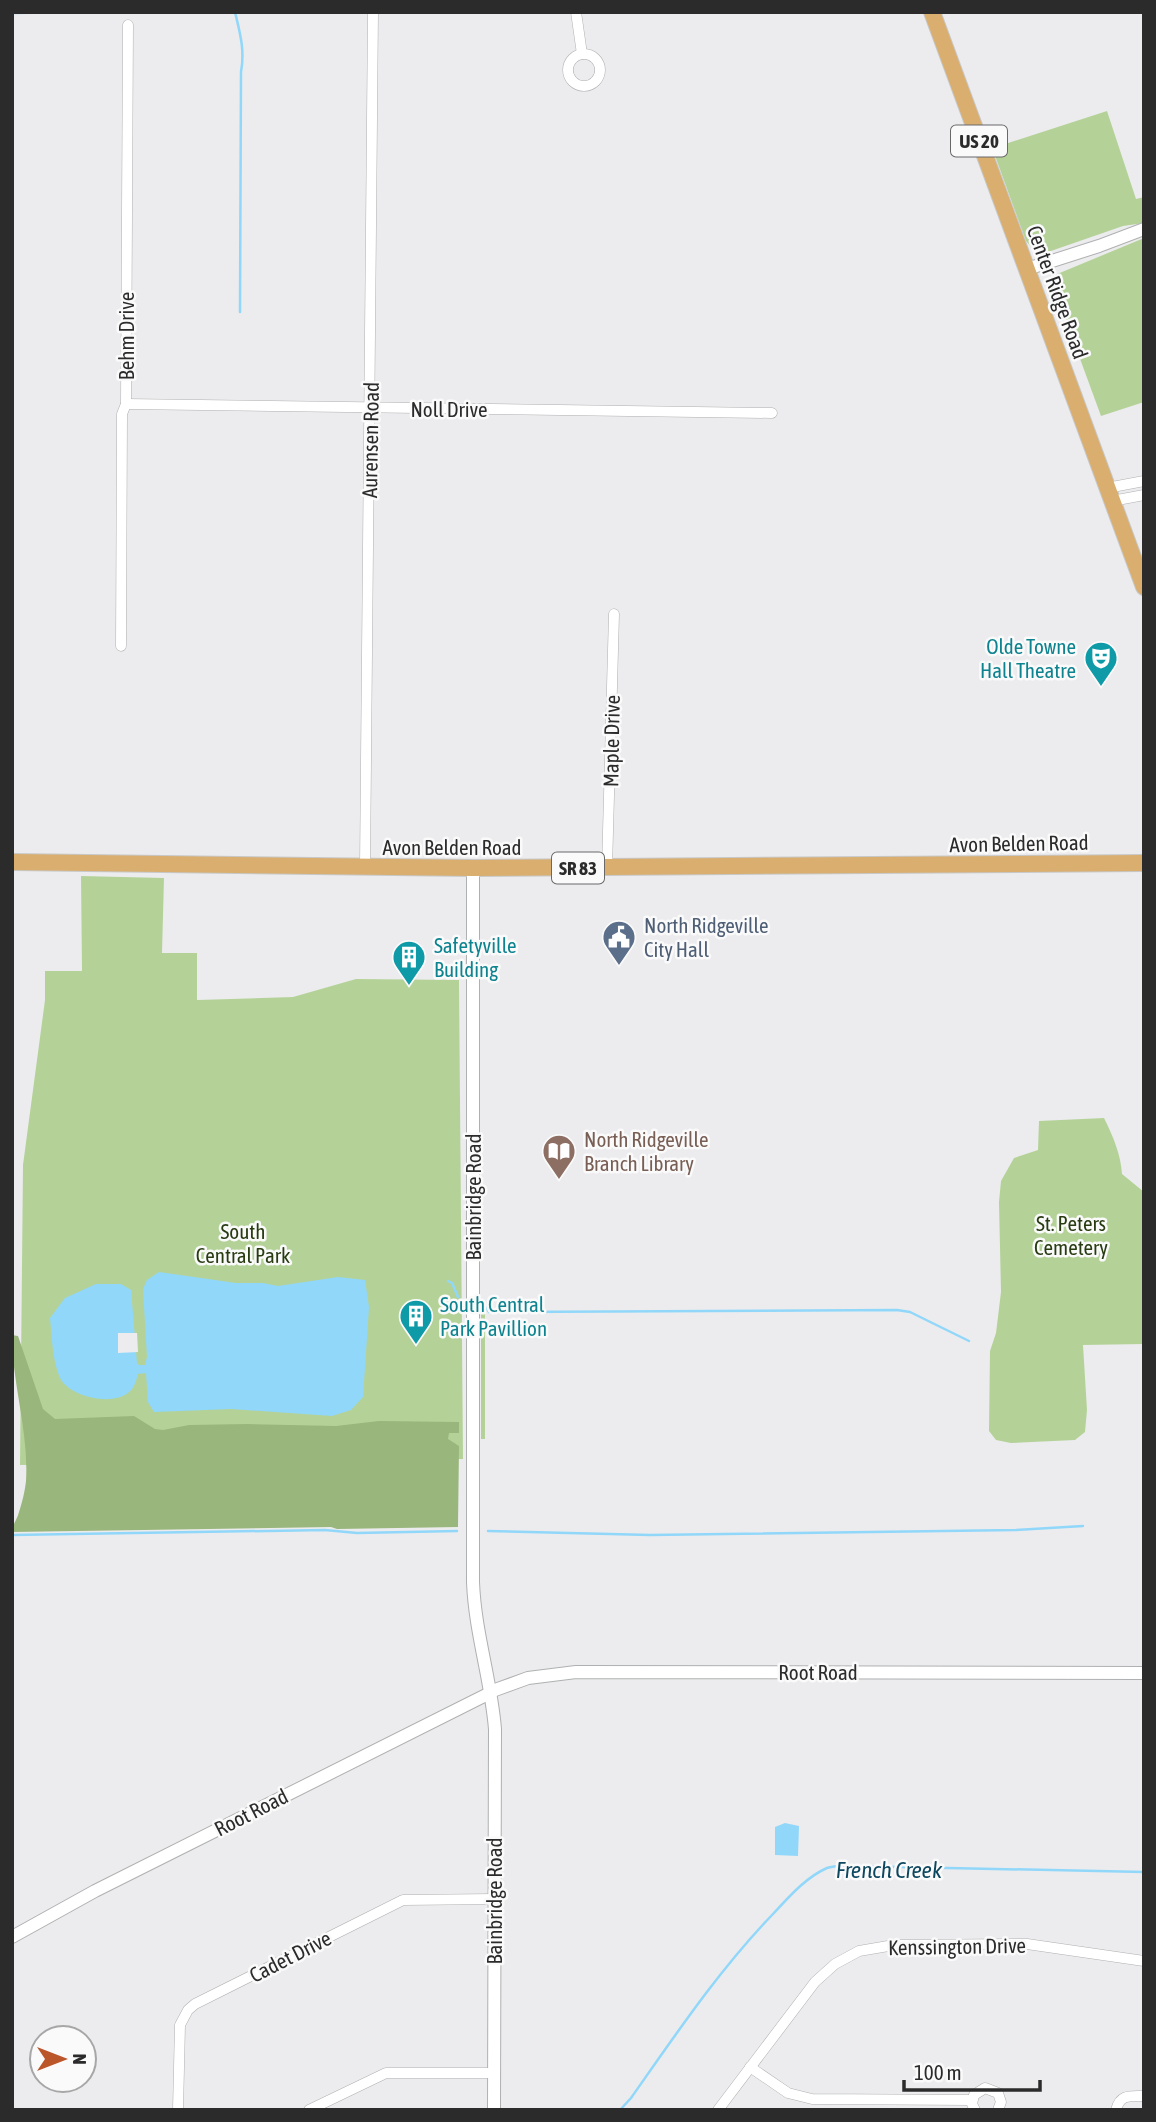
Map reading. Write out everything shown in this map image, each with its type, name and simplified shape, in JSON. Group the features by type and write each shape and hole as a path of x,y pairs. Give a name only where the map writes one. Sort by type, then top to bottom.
{"main road":[{"name":"Center Ridge Road","path":"932,12 1144,587"},
{"name":"Avon Belden Road","path":"12,862 365,868 1144,863"}],"street":[{"name":"Aurensen Road","path":"365,868 373,12"},
{"path":"576,12 582,54"},
{"name":"Behm Drive","path":"121,646 122,414 126,404 128,25"},
{"path":"1027,268 1144,229"},
{"name":"Noll Drive","path":"126,404 772,413"},
{"path":"1110,495 1144,481"},
{"path":"1110,495 1144,495"},
{"name":"Maple Drive","path":"607,867 614,614"},
{"name":"Bainbridge Road","path":"473,868 472,1582 478,1637 493,1691 495,1729 494,2110"},
{"name":"Root Road","path":"12,1937 94,1891 493,1691 527,1678 576,1672 1144,1673"},
{"name":"Cadet Drive","path":"178,2110 180,2025 188,2010 195,2004 403,1900 494,1899"},
{"name":"Kenssington Drive","path":"718,2110 821,1975 850,1955 867,1949 894,1945 1027,1944 1144,1961"},
{"path":"750,2067 788,2093 812,2099 974,2105 981,2089 990,2088 1000,2097 998,2110"},
{"path":"309,2110 387,2073 494,2073"},
{"path":"1116,2110 1120,2099 1125,2096 1144,2096"}],"green space":[{"path":"1107,111 1136,199 1144,197 1144,223 1123,226 1048,252 1034,250 1026,241 994,153 996,147"},
{"path":"1144,238 1144,402 1101,416 1050,277"},
{"name":"South Central Park","path":"81,876 164,878 162,953 197,953 197,1000 293,997 356,979 459,980 463,1459 20,1465 23,1165 45,1000 45,971 82,971"},
{"name":"St. Peters Cemetery","path":"1104,1118 1116,1146 1122,1174 1144,1192 1144,1344 1083,1345 1087,1410 1085,1432 1075,1440 1011,1443 996,1440 989,1431 990,1351 996,1333 1001,1292 1001,1181 1014,1158 1038,1150 1039,1121"},
{"path":"481,1307 485,1310 485,1439 481,1439"},
{"path":"12,1335 18,1336 43,1409 55,1419 134,1416 155,1429 163,1430 189,1425 336,1426 379,1421 459,1422 459,1433 449,1433 448,1439 459,1446 458,1527 12,1532 24,1493 26,1463"}],"water":[{"path":"159,1272 278,1286 338,1277 365,1280 369,1307 363,1397 351,1410 332,1416 231,1409 154,1412 148,1402 146,1373 138,1374 132,1389 116,1398 94,1398 65,1385 55,1363 50,1318 65,1298 96,1284 121,1284 131,1290 137,1363 145,1365 147,1357 143,1289 147,1280"},
{"path":"785,1823 799,1826 798,1856 775,1855 775,1827"}],"pier":[{"path":"118,1333 137,1333 138,1352 118,1353"}],"waterway":[{"path":"12,13 84,12"},
{"path":"235,12 242,56 240,312"},
{"path":"448,1281 452,1283 458,1297"},
{"path":"484,1305 489,1312 897,1310 910,1312 969,1341"},
{"path":"488,1531 650,1535 1016,1530 1083,1526"},
{"path":"12,1535 325,1530 357,1533 457,1531"},
{"name":"French Creek","path":"620,2110 734,1957 798,1888 827,1868 843,1866 1144,1872"}],"place":[{"name":"Olde Towne Hall Theatre","path":"1101,688"},
{"name":"North Ridgeville City Hall","path":"619,967"},
{"name":"Safetyville Building","path":"409,987"},
{"name":"North Ridgeville Branch Library","path":"559,1181"},
{"name":"South Central Park Pavillion","path":"416,1346"}]}
